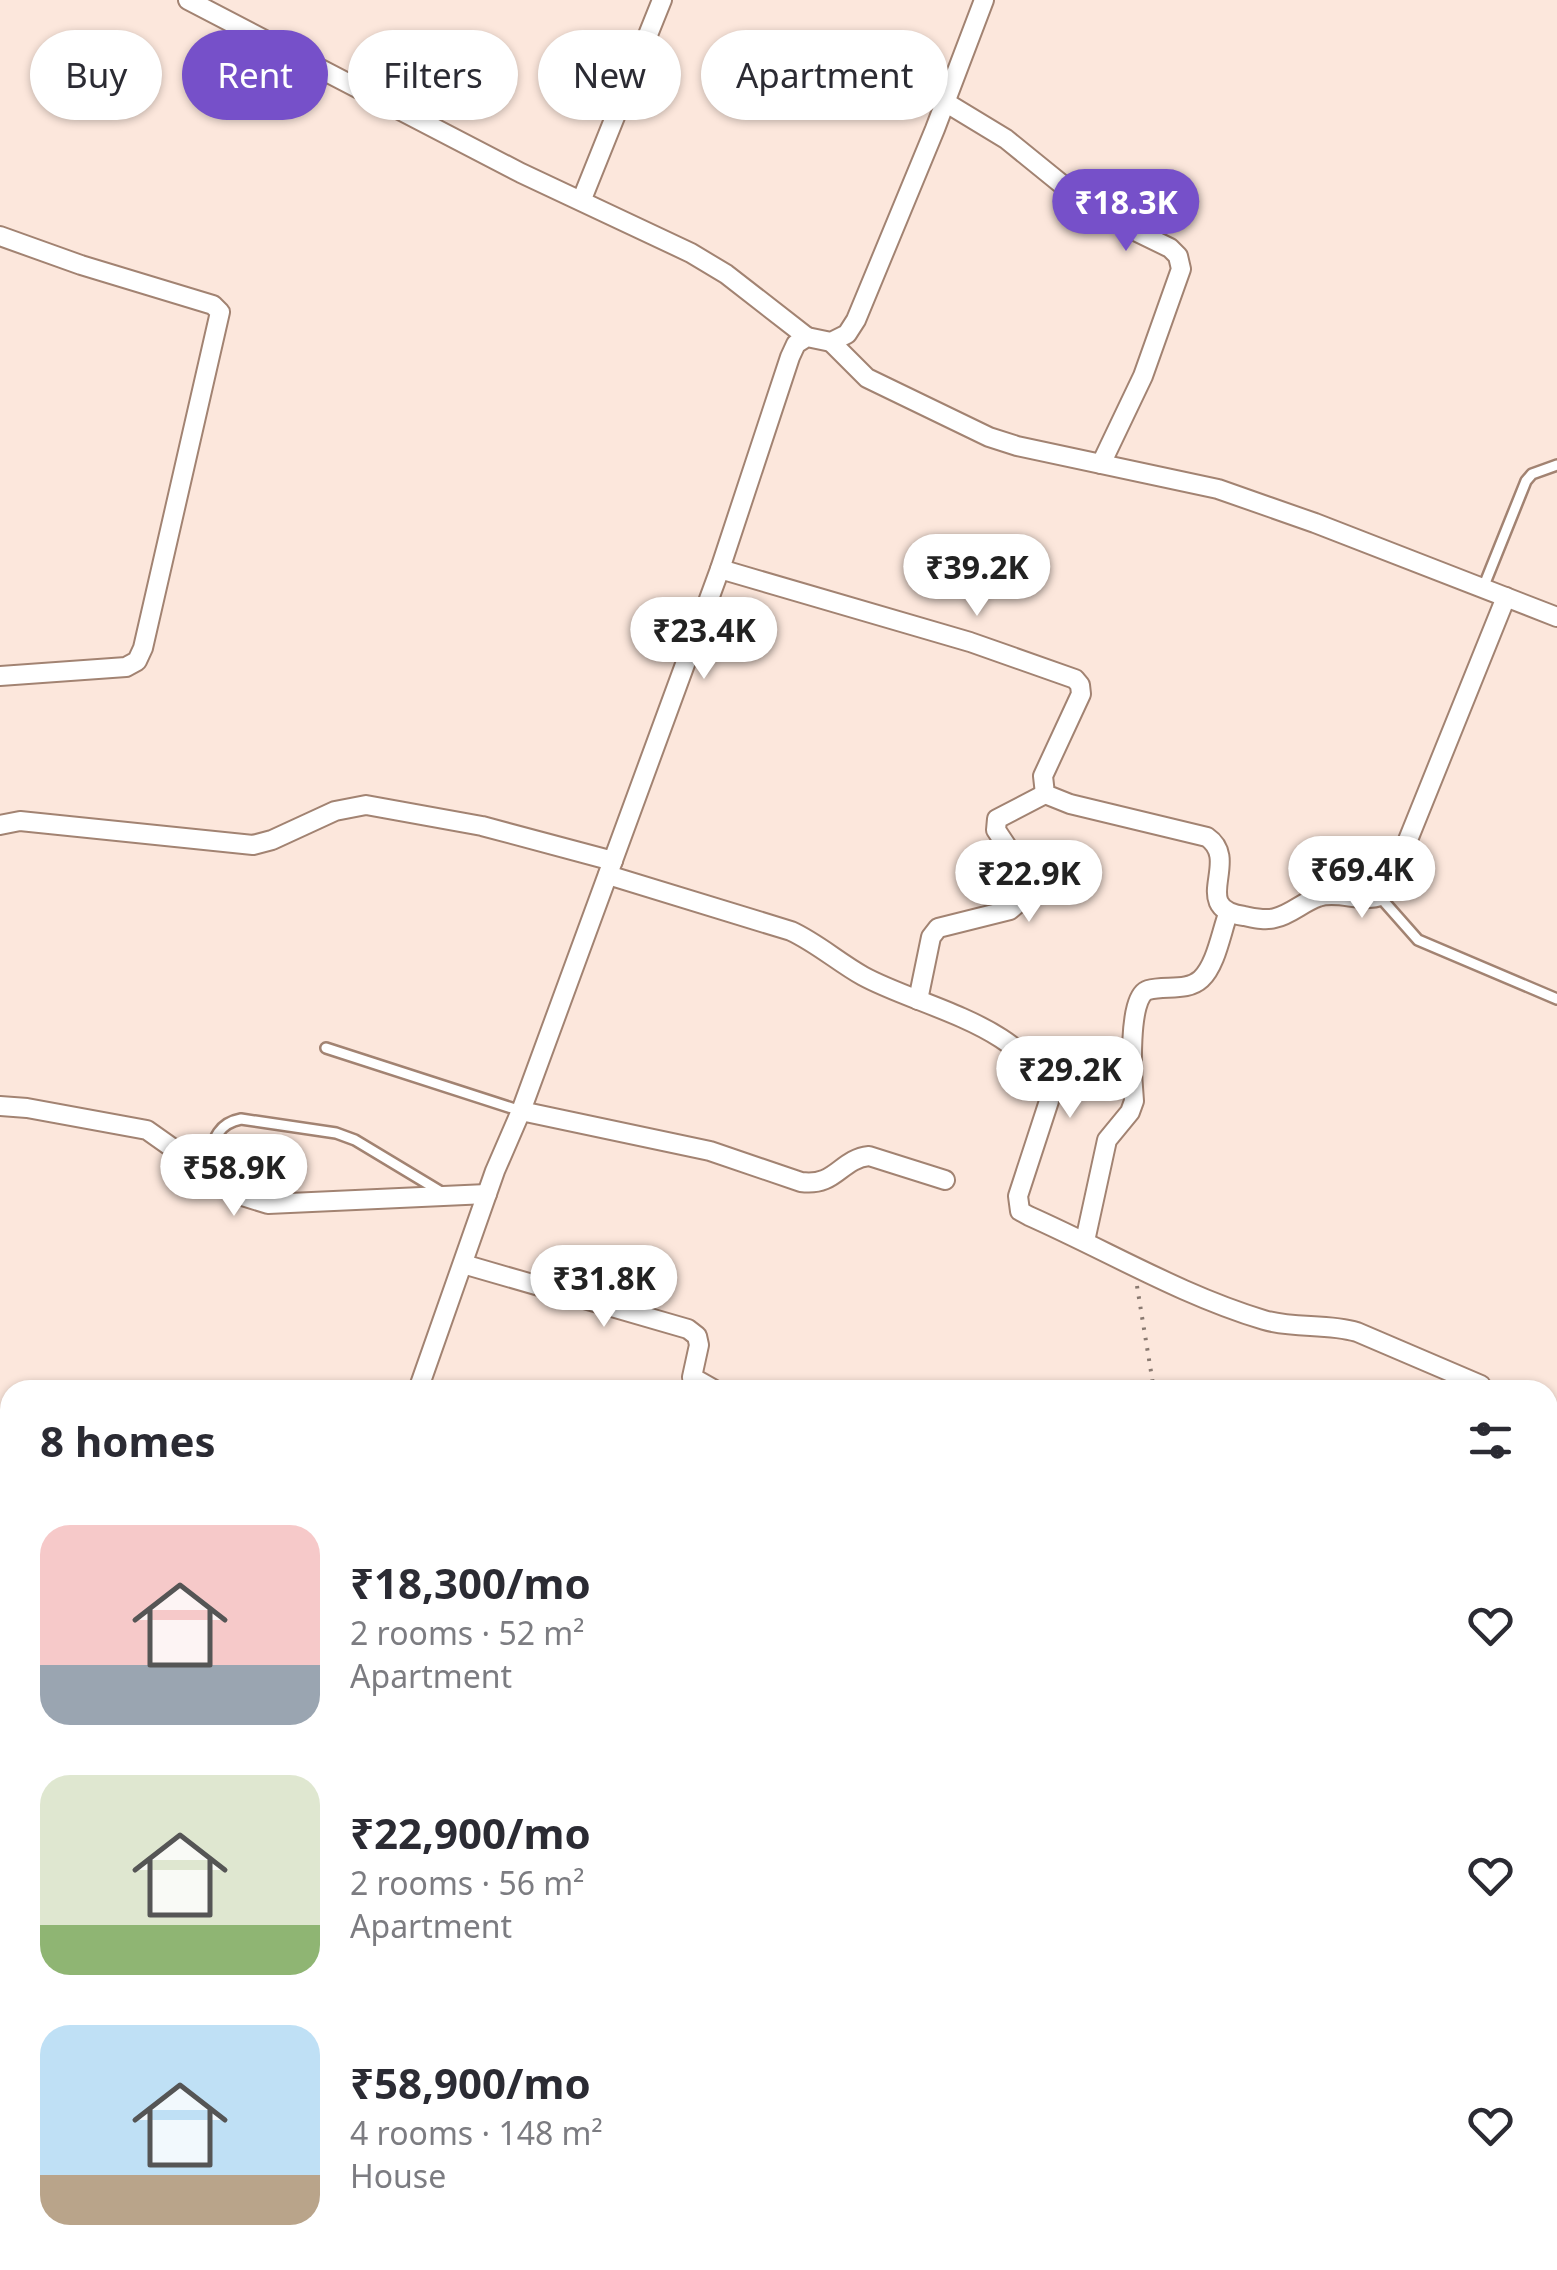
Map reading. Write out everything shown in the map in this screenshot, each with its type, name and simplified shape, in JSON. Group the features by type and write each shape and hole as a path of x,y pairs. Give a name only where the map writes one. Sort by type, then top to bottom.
{"street":[{"path":"188,0 521,173 726,274 807,337 831,342 866,378 989,437 1218,489 1557,617"},
{"path":"582,200 662,0"},
{"path":"948,97 984,0"},
{"path":"948,103 1006,139 1096,212 1170,248 1178,256 1181,268 1142,376 1101,464"},
{"path":"831,342 846,334 856,320 939,120"},
{"path":"0,236 213,305 220,312 144,648 137,661 126,668 0,676"},
{"path":"422,1380 720,569 790,357 796,344 807,337"},
{"path":"720,569 970,642 1075,679 1081,694 1043,776 1045,794"},
{"path":"918,1000 931,937 938,928 1010,910 1017,904 1016,860 996,830 997,819 1045,794 1070,804 1208,837 1220,852 1217,900 1228,914 1274,919 1320,896 1380,897 1391,884 1506,598"},
{"path":"0,825 20,821 254,844 272,840 334,810 366,805 482,826 790,931 860,975 962,1018 1028,1058 1049,1101 1017,1204 1029,1216 1166,1284 1266,1320 1342,1327 1468,1380"},
{"path":"1085,1241 1107,1140 1134,1101 1134,1010 1139,995 1147,990 1190,986 1201,979 1228,914"},
{"path":"0,1106 148,1130 239,1195 268,1204 487,1194"},
{"path":"521,1111 710,1151 801,1182 827,1181 858,1157 869,1156 945,1180"},
{"path":"463,1264 688,1329 697,1336 692,1377 697,1380"}],"lane":[{"path":"1483,588 1526,481 1532,474 1557,465"},
{"path":"1380,897 1418,940 1557,999"},
{"path":"326,1048 521,1111"},
{"path":"205,1169 218,1130 226,1122 241,1119 336,1133 355,1140 447,1196"}],"path":[{"path":"1134,1266 1152,1380"}]}
